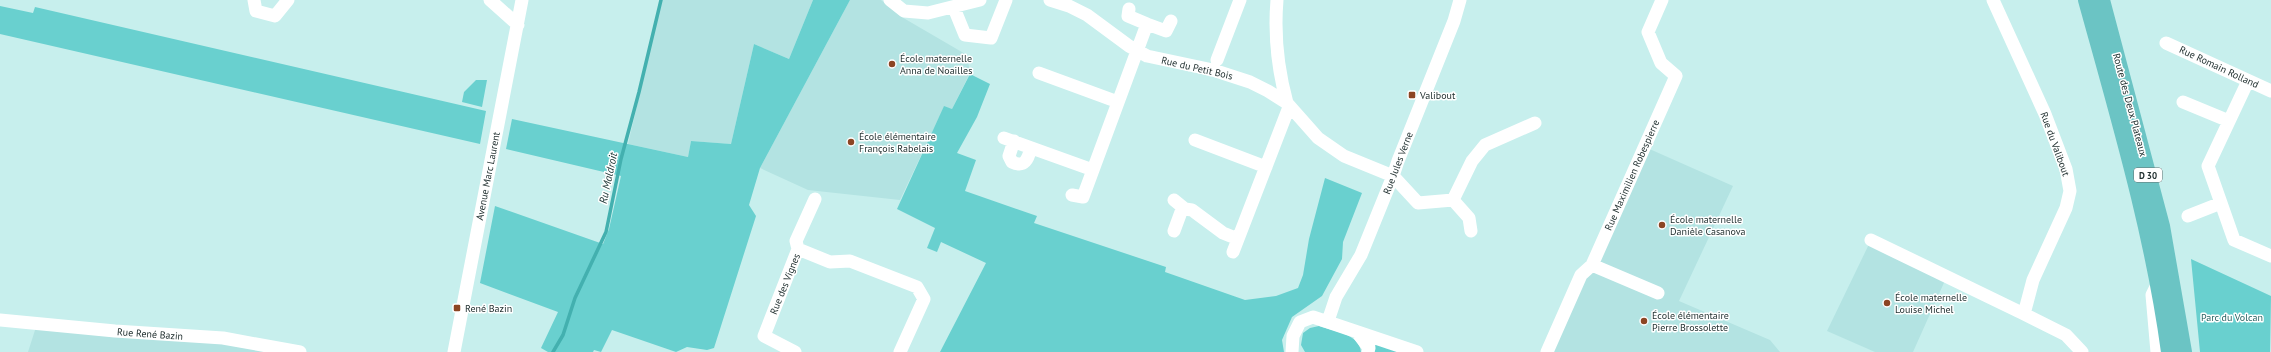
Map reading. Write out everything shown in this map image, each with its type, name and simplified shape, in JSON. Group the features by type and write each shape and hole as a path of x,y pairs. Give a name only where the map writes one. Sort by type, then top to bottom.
{"main road":[{"name":"Route des Deux Plateaux","path":"2086,0 2146,227 2158,283 2169,352"},
{"name":"Route des Deux Plateaux","path":"2102,0 2162,226 2184,352"}],"street":[{"path":"254,0 256,11 275,16 288,0"},
{"path":"490,0 518,25"},
{"name":"Avenue Marc Laurent","path":"454,352 522,0"},
{"path":"890,0 904,11 928,13 954,8 980,0"},
{"path":"954,8 965,35 991,38 1006,0"},
{"name":"Rue du Petit Bois","path":"1050,0 1087,14 1147,56 1213,70 1250,82 1268,91 1288,105 1318,138 1344,156 1393,176"},
{"path":"1217,60 1240,0"},
{"path":"1233,252 1288,105 1279,74 1276,16 1277,0"},
{"name":"Rue Jules Verne","path":"1328,321 1336,297 1361,255 1454,20 1460,0"},
{"name":"Rue Maximilien Robespierre","path":"1547,352 1581,275 1592,265 1676,76 1661,63 1648,32 1662,0"},
{"name":"Rue du Valibout","path":"1993,0 2045,114 2066,170 2070,191 2066,208 2033,280 2024,314"},
{"path":"1129,10 1128,16 1166,31 1171,21"},
{"path":"1072,195 1083,197 1147,24"},
{"name":"Rue Romain Rolland","path":"2166,43 2271,91"},
{"path":"1039,73 1118,102"},
{"path":"1268,91 1279,74"},
{"path":"2248,81 2208,166 2234,240 2271,256"},
{"path":"2183,102 2229,121"},
{"path":"1453,200 1472,161 1485,145 1536,123"},
{"path":"1031,148 1028,160 1024,164 1012,162 1009,156 1009,140 1093,170"},
{"path":"1195,140 1266,167"},
{"path":"1393,176 1418,203 1453,200"},
{"path":"798,249 796,241 814,199"},
{"path":"1174,200 1185,209 1192,210 1223,233 1238,239"},
{"path":"1453,200 1469,218 1471,231"},
{"path":"2188,216 2221,203"},
{"path":"1174,231 1181,212 1185,209"},
{"path":"1871,240 2066,335 2082,352"},
{"name":"Rue des Vignes","path":"795,352 764,336 798,249 830,262 850,261 917,287 924,299 900,352"},
{"path":"1592,265 1658,293"},
{"name":"Route des Deux Plateaux","path":"2157,352 2152,295 2158,283"},
{"path":"1292,352 1293,336 1300,322 1313,317 1417,352"},
{"name":"Rue René Bazin","path":"0,320 115,331 223,338 300,352"},
{"path":"1357,332 1370,348 1368,352"}],"shaded area":[{"path":"662,0 813,0 789,59 754,44 731,144 691,141 688,157 628,144"},
{"path":"850,0 881,0 900,16 967,55 970,73 952,109 944,107 900,200 808,190 760,168"},
{"path":"1645,147 1733,186 1679,301 1770,340 1780,352 1548,352"},
{"name":"École maternelle Louise Michel","path":"1871,240 1947,276 1913,352 1875,352 1827,331"},
{"path":"36,327 234,345 279,352 28,352"}],"green space":[{"path":"813,0 850,0 760,168 749,205 756,216 714,348 707,350 687,347 676,352 612,330 601,352 594,350 593,352 548,352 541,348 558,312 480,283 495,206 603,244 609,229 621,176 506,149 512,119 688,157 691,141 731,144 754,44 789,59"},
{"path":"0,6 33,13 35,7 486,111 480,144 0,34"},
{"path":"970,74 990,84 977,117 957,153 976,160 965,191 1037,216 1034,223 1166,267 1165,272 1245,300 1276,296 1298,288 1303,275 1309,239 1325,178 1362,193 1343,242 1342,259 1322,296 1292,317 1282,340 1284,352 940,352 986,263 941,242 937,252 927,248 935,228 897,209 944,106 952,109"},
{"path":"476,80 487,80 482,107 462,102 464,92"},
{"name":"Parc du Volcan","path":"2191,259 2271,296 2270,352 2200,352"},
{"path":"1319,326 1351,337 1356,341 1361,352 1305,352 1301,345 1303,333 1310,328"},
{"path":"1376,342 1403,352 1374,352"}],"waterway":[{"name":"Ru Maldroit","path":"553,352 563,335 575,298 606,232 621,159 661,0"}],"place":[{"name":"École maternelle Anna de Noailles","path":"892,64"},
{"name":"Valibout","path":"1412,95"},
{"name":"École élémentaire François Rabelais","path":"851,142"},
{"name":"École maternelle Danièle Casanova","path":"1662,225"},
{"name":"École maternelle Louise Michel","path":"1887,303"},
{"name":"René Bazin","path":"457,308"},
{"name":"École élémentaire Pierre Brossolette","path":"1644,321"}]}
